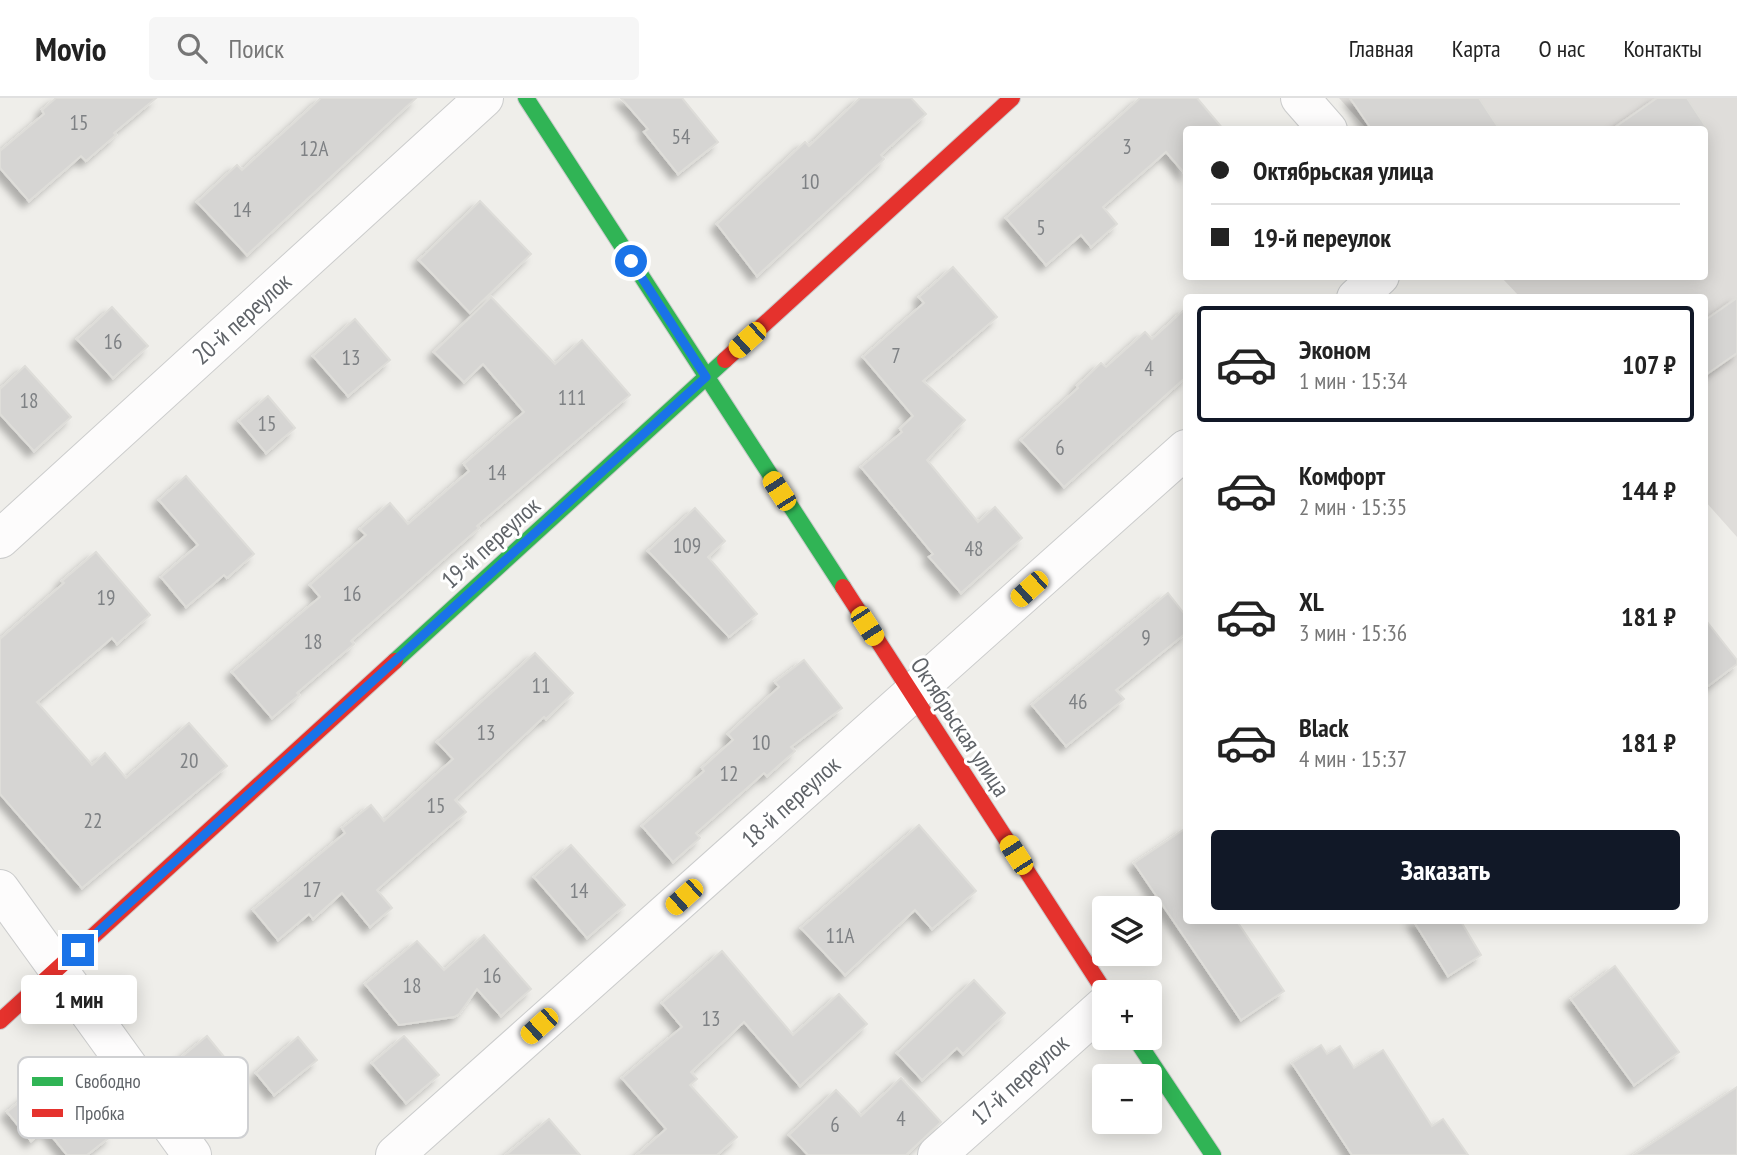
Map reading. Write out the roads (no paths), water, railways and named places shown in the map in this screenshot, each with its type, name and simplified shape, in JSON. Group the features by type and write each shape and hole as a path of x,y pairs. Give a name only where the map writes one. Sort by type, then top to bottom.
{"street":[{"name":"20-й переулок","path":"0,539 484,98"},
{"name":"Октябрьская улица","path":"526,98 1097,980"},
{"name":"19-й переулок","path":"0,1021 1012,98"},
{"path":"1300,98 1324,126"},
{"path":"1360,294 1376,280"},
{"name":"18-й переулок","path":"395,1155 1183,452"},
{"path":"0,889 121,1057"},
{"name":"17-й переулок","path":"937,1155 1092,1017"},
{"path":"1143,1050 1213,1155"},
{"path":"180,1138 192,1155"}]}
